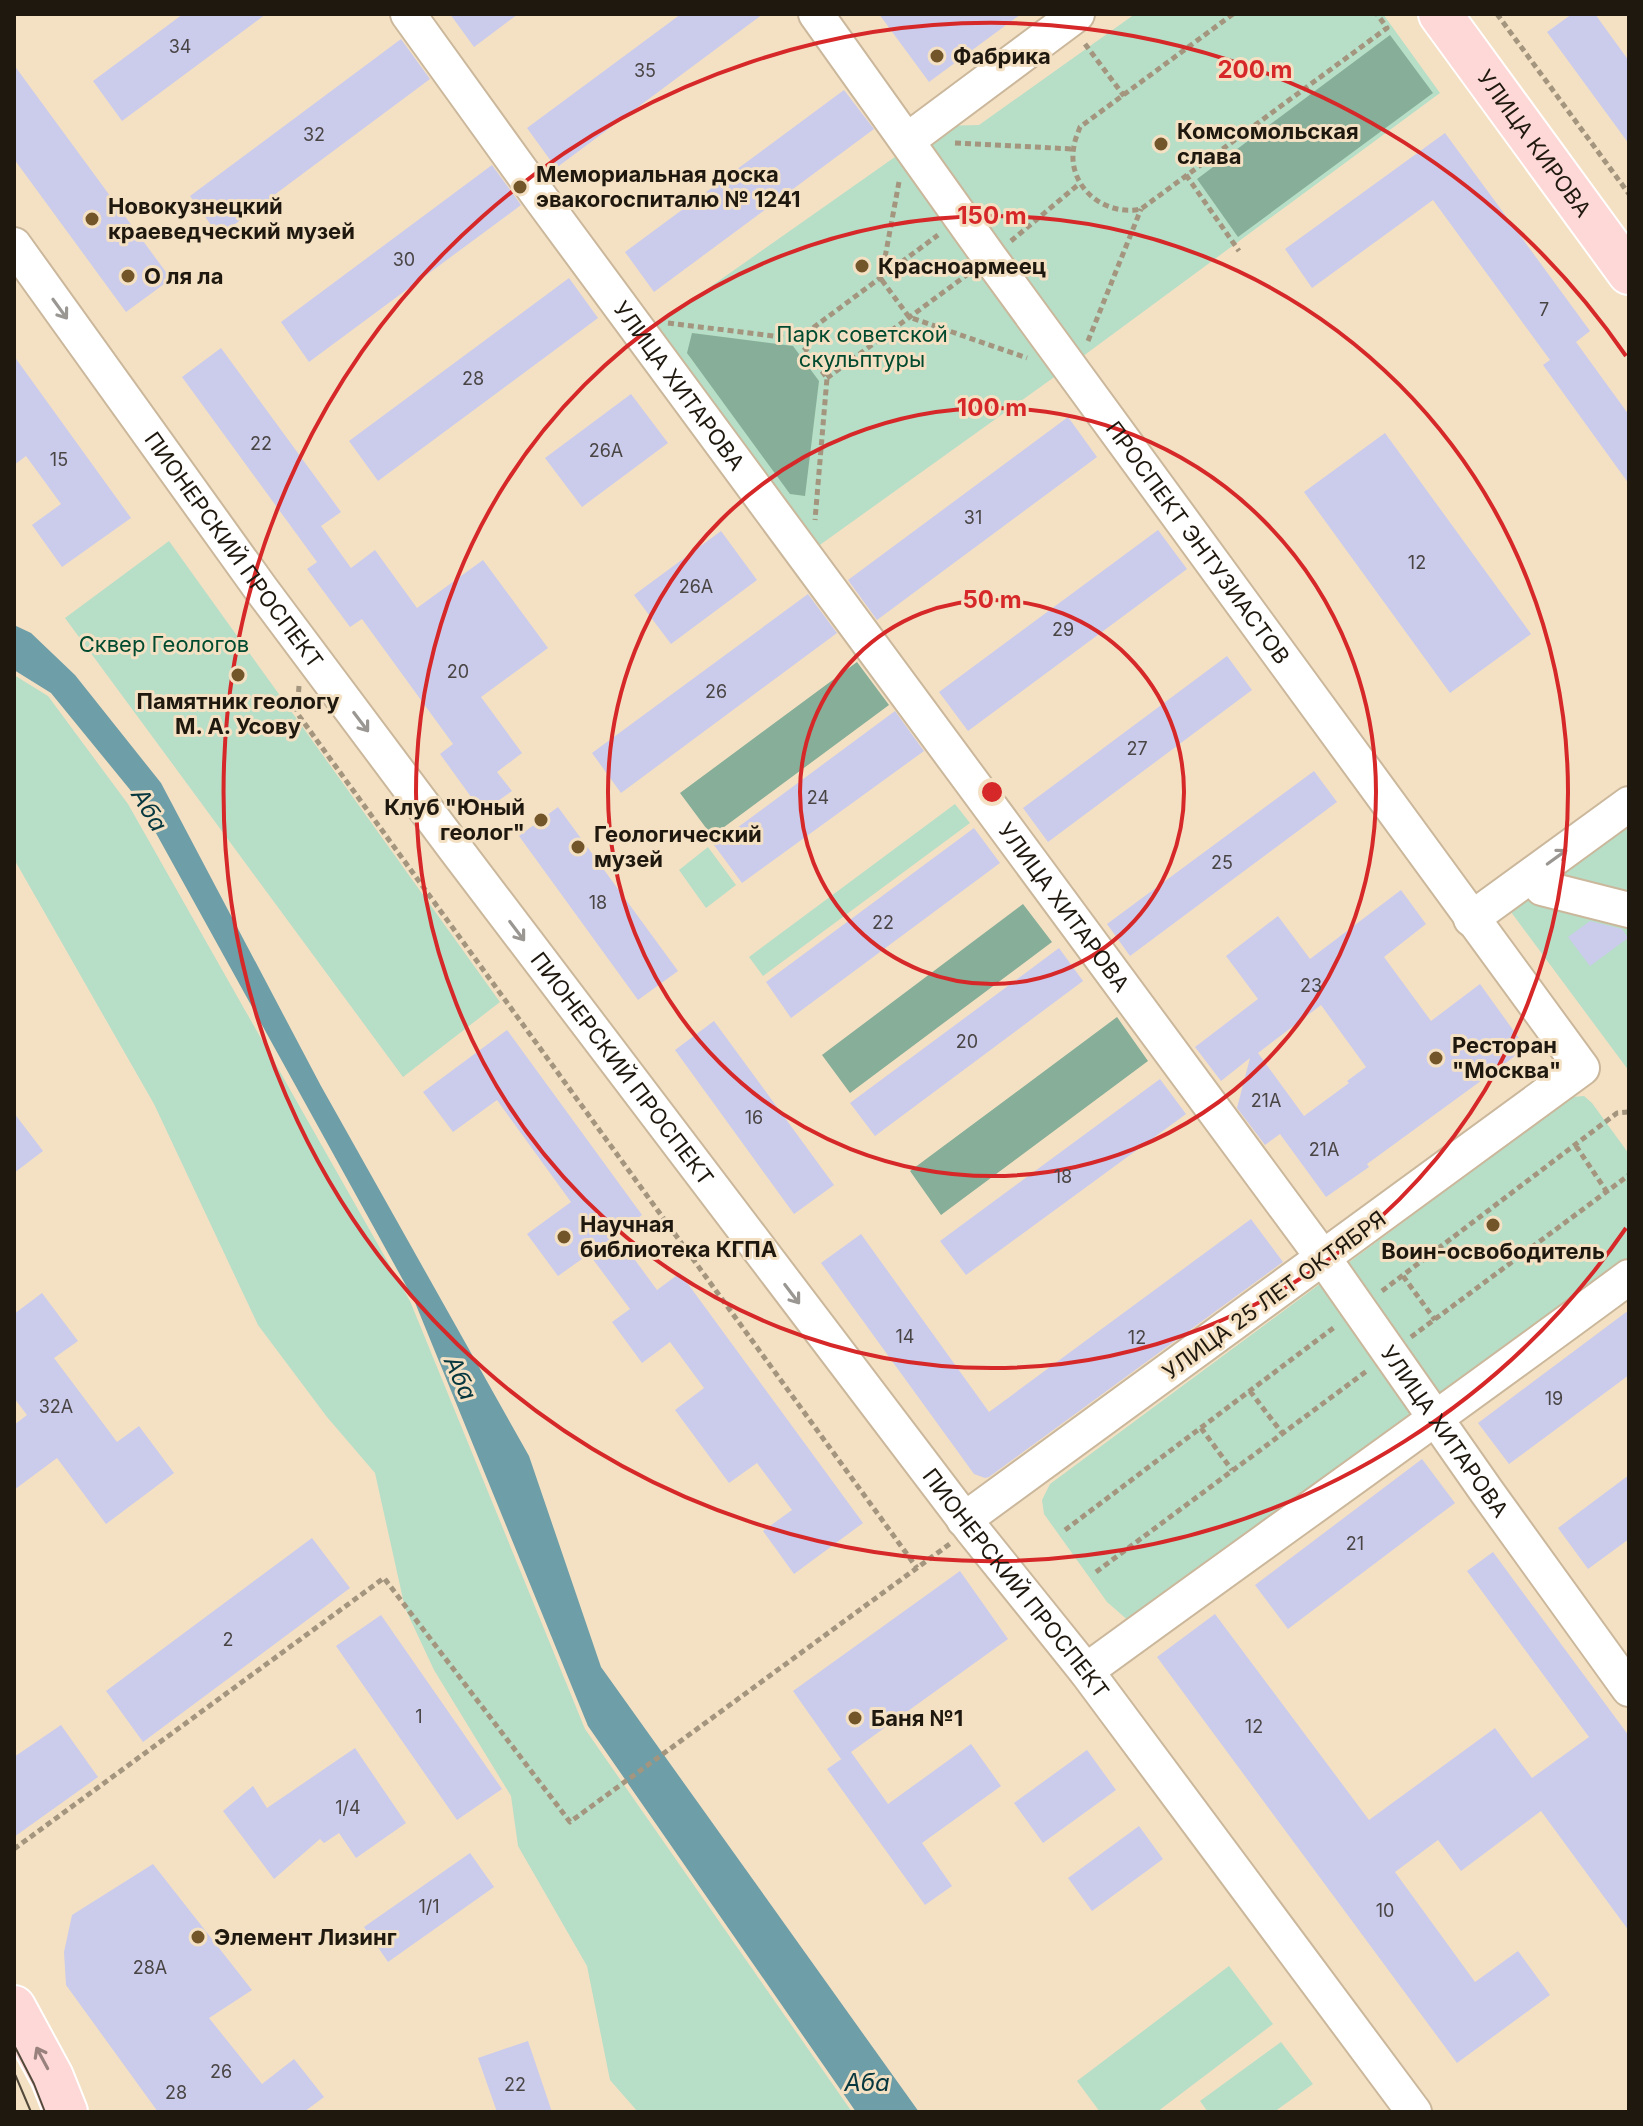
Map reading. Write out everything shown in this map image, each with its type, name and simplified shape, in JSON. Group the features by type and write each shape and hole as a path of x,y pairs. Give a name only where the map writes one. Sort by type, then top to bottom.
{"main road":[{"name":"УЛИЦА КИРОВА","path":"1440,14 1629,273"},
{"path":"14,2007 52,2077 66,2112"}],"street":[{"name":"УЛИЦА ХИТАРОВА","path":"408,14 1324,1259 1629,1689"},
{"name":"ПРОСПЕКТ ЭНТУЗИАСТОВ","path":"816,14 990,258 1582,1068"},
{"path":"908,140 1072,18"},
{"name":"ПИОНЕРСКИЙ ПРОСПЕКТ","path":"14,245 261,589 619,1067 967,1524 1086,1671 1414,2112"},
{"path":"1471,919 1629,804"},
{"path":"1542,888 1629,910"},
{"name":"УЛИЦА 25 ЛЕТ ОКТЯБРЯ","path":"967,1524 1582,1068"},
{"path":"1086,1671 1629,1277"}],"path":[{"path":"1233,14 1080,127 1073,149 1076,176 1079,184 1094,199 1128,211 1141,209 1387,28 1377,14"},
{"path":"1497,14 1629,194"},
{"path":"1072,18 1124,96"},
{"path":"1073,149 908,140 881,279 909,317 1075,374 1141,209"},
{"path":"1186,175 1239,251"},
{"path":"827,378 990,258 1079,184"},
{"path":"629,318 798,339 961,217"},
{"path":"798,339 827,378 811,565"},
{"path":"300,679 297,713 917,1568"},
{"path":"1617,1113 1629,1112"},
{"path":"1575,1146 1607,1192"},
{"path":"1096,1572 1629,1175"},
{"path":"1403,1276 1435,1320"},
{"path":"1250,1391 1282,1433"},
{"path":"1201,1428 1232,1470"},
{"path":"14,1849 384,1578 570,1822 917,1568 967,1524"}],"green space":[{"name":"Парк советской скульптуры","path":"1135,14 1383,14 1440,93 1071,365 817,547 656,325 939,126 979,125"},
{"path":"1390,35 1433,93 1238,237 1197,179"},
{"path":"692,333 793,346 819,381 805,496 790,494 687,353"},
{"name":"Сквер Геологов","path":"169,541 500,1002 403,1077 65,618"},
{"path":"857,662 889,705 712,836 680,793"},
{"path":"14,675 48,696 128,804 410,1301 585,1729 852,2112 638,2112 610,2080 587,1966 518,1846 511,1796 434,1670 405,1608 375,1473 327,1417 258,1325 154,1104 14,859"},
{"path":"955,804 970,823 763,976 749,957"},
{"path":"1629,824 1629,1071 1511,912"},
{"path":"708,847 736,885 706,908 679,870"},
{"path":"1023,904 1052,942 850,1093 822,1055"},
{"path":"1117,1017 1148,1061 941,1215 910,1171"},
{"path":"1584,1096 1629,1154 1629,1261 1130,1622 1107,1602 1044,1514 1042,1500 1050,1484 1572,1097"},
{"path":"1229,1966 1273,2024 1157,2112 1100,2112 1077,2081"},
{"path":"1281,2042 1313,2084 1274,2112 1208,2112 1200,2101"}],"water":[{"name":"Аба","path":"14,625 31,633 75,675 161,783 321,1086 529,1456 601,1667 919,2112 856,2112 588,1726 414,1300 136,797 51,693 14,670"}],"building":[{"path":"183,14 266,14 122,121 93,81"},
{"path":"450,14 518,14 474,47"},
{"path":"681,14 763,14 556,168 527,128"},
{"name":"Фабрика","path":"879,14 1021,14 929,82"},
{"path":"1572,14 1595,14 1629,61 1629,144 1547,32"},
{"path":"401,39 430,79 219,236 190,196"},
{"name":"Новокузнецкий краеведческий музей","path":"14,65 171,279 126,312 14,159"},
{"path":"844,90 874,129 654,292 625,252"},
{"path":"1445,133 1590,331 1576,342 1629,415 1629,484 1543,365 1550,360 1433,200 1312,288 1285,249"},
{"path":"492,165 521,205 309,362 281,322"},
{"path":"569,278 598,318 378,481 349,441"},
{"path":"221,348 341,512 321,526 351,568 375,550 417,608 483,560 548,648 481,697 522,753 497,772 512,791 482,812 440,754 453,744 362,619 350,627 307,569 317,562 182,377"},
{"path":"14,356 131,518 62,567 32,525 61,504 26,456 14,465"},
{"path":"631,394 668,443 582,507 545,458"},
{"path":"1068,417 1097,457 877,620 848,580"},
{"path":"1385,433 1531,634 1450,693 1304,492"},
{"path":"1158,530 1187,569 968,731 939,692"},
{"path":"721,531 757,580 671,644 634,595"},
{"path":"808,594 837,633 621,793 592,753"},
{"path":"1227,656 1252,690 1048,842 1023,808"},
{"path":"895,711 924,751 742,883 714,845"},
{"path":"1314,771 1337,802 1130,956 1107,924"},
{"path":"558,807 678,971 638,1000 519,836"},
{"path":"974,828 1000,863 791,1018 766,982"},
{"path":"1401,890 1426,924 1384,957 1431,1021 1480,984 1526,1048 1326,1197 1280,1134 1265,1145 1237,1108 1250,1058 1221,1081 1195,1047 1258,999 1226,956 1278,916 1310,959","holes":["1321,1005 1366,1067 1304,1116 1258,1053"]},
{"path":"1590,921 1622,929 1628,938 1590,966 1568,937"},
{"path":"1059,948 1083,981 875,1136 850,1103"},
{"path":"714,1021 834,1185 794,1214 675,1050"},
{"path":"507,1030 642,1215 616,1234 657,1290 680,1273 863,1523 794,1574 763,1531 792,1510 757,1463 729,1483 675,1410 704,1388 670,1342 642,1363 612,1322 630,1309 589,1254 558,1276 527,1234 571,1202 497,1100 453,1132 423,1092"},
{"path":"1160,1079 1186,1114 966,1275 940,1241"},
{"path":"14,1113 43,1151 14,1173"},
{"path":"1251,1219 1283,1262 985,1478 974,1474 821,1263 861,1234 989,1412"},
{"path":"42,1293 78,1341 54,1358 117,1442 139,1426 174,1473 106,1524 57,1458 14,1490 14,1425 27,1415 14,1398 14,1314"},
{"path":"1629,1310 1629,1375 1509,1464 1478,1423"},
{"path":"1422,1459 1455,1503 1288,1629 1255,1585"},
{"path":"1629,1475 1629,1539 1588,1569 1558,1528"},
{"path":"312,1538 350,1588 143,1742 106,1691"},
{"path":"1493,1552 1629,1736 1629,1931 1541,1811 1461,1871 1438,1840 1395,1872 1475,1982 1518,1951 1550,1995 1457,2063 1157,1657 1215,1614 1369,1820 1495,1728 1532,1778 1589,1737 1467,1571"},
{"name":"Баня №1","path":"960,1571 1008,1639 851,1752 888,1804 971,1744 1001,1786 922,1843 952,1886 925,1905 827,1769 843,1758 793,1691"},
{"path":"381,1615 502,1789 457,1820 336,1646"},
{"path":"61,1725 98,1777 14,1837 14,1757"},
{"path":"355,1748 406,1823 356,1858 339,1833 324,1843 320,1839 274,1879 223,1811 253,1786 267,1808"},
{"path":"1087,1750 1116,1790 1043,1843 1014,1803"},
{"path":"1139,1826 1163,1859 1092,1911 1068,1878"},
{"path":"470,1853 494,1887 388,1962 364,1927"},
{"path":"153,1864 252,1990 209,2018 262,2084 294,2059 324,2097 304,2112 158,2112 66,1985 64,1952 72,1915"},
{"path":"528,2041 552,2112 497,2112 478,2058"}],"tram line":[{"path":"14,2045 45,2112"},
{"path":"14,2072 31,2112"}],"place":[{"name":"Фабрика","path":"937,56"},
{"name":"Комсомольская слава","path":"1161,144"},
{"name":"Мемориальная доска эвакогоспиталю № 1241","path":"520,187"},
{"name":"Новокузнецкий краеведческий музей","path":"92,219"},
{"name":"Красноармеец","path":"862,266"},
{"name":"О ля ла","path":"128,276"},
{"name":"Памятник геологу М. А. Усову","path":"238,675"},
{"name":"Клуб \"Юный геолог\"","path":"541,820"},
{"name":"Геологический музей","path":"578,847"},
{"name":"Ресторан \"Москва\"","path":"1436,1058"},
{"name":"Воин-освободитель","path":"1493,1225"},
{"name":"Научная библиотека КГПА","path":"564,1237"},
{"name":"Баня №1","path":"855,1718"},
{"name":"Элемент Лизинг","path":"198,1937"}]}
